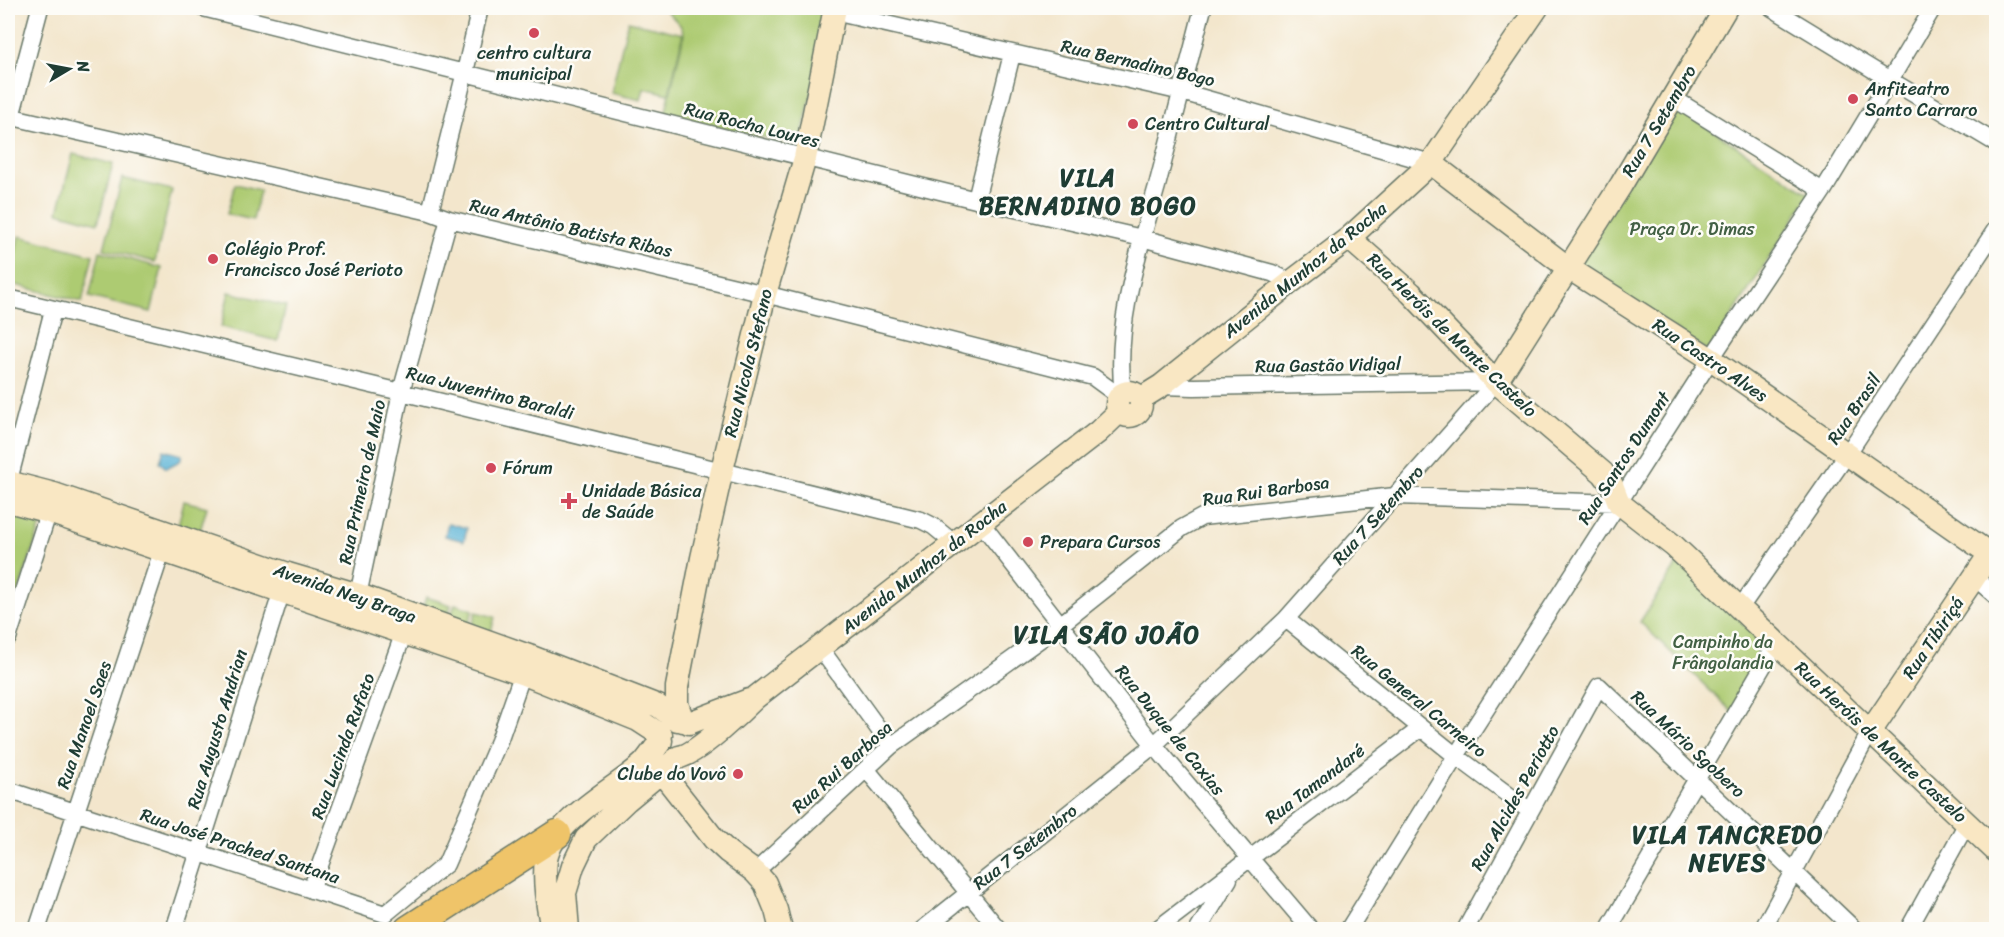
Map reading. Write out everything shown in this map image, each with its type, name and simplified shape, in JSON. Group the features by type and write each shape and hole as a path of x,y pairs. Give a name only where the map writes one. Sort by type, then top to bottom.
{"highway":[{"path":"408,930 557,834"}],"main road":[{"name":"Avenida Munhoz da Rocha","path":"568,930 566,893 573,866 586,839 627,800 735,718 756,698 1098,432 1125,400 1161,386 1349,238 1431,163 1533,8"},
{"name":"Rua 7 Setembro","path":"1496,382 1621,185 1726,8"},
{"name":"Rua Nicola Stefano","path":"687,753 698,738 697,732 674,728 677,687 702,558 765,294 805,158 835,10"},
{"name":"Rua Castro Alves","path":"1431,163 1567,267 1711,359 1993,550"},
{"name":"Rua Heróis de Monte Castelo","path":"1349,238 1411,293 1496,382 1603,473 1612,485 1619,503 1674,546 1996,851"},
{"name":"Avenida Ney Braga","path":"8,487 407,625 658,706 674,728 665,751 674,756 687,753"},
{"name":"Rua Tibiriçá","path":"1870,732 1993,550"},
{"path":"552,930 546,889 546,859 557,834 571,819 644,762 674,728 728,706 756,698"},
{"path":"662,773 714,838 765,883 781,930"}],"street":[{"path":"9,116 40,8"},
{"name":"Rua Rocha Loures","path":"203,8 976,200 1142,238 1272,273 1291,282"},
{"path":"430,212 480,8"},
{"path":"1125,400 1119,368 1123,326 1142,238 1203,8"},
{"path":"1772,8 1996,143"},
{"name":"Rua Santos Dumont","path":"1348,930 1456,756 1711,359 1823,190 1933,8"},
{"name":"Rua Bernadino Bogo","path":"835,10 1012,54 1182,92 1431,163"},
{"path":"976,200 1012,54"},
{"path":"1673,98 1823,190"},
{"name":"Rua Antônio Batista Ribas","path":"9,116 430,212 449,219 765,294 1093,377 1125,400"},
{"name":"Rua Primeiro de Maio","path":"356,606 401,392 449,219"},
{"name":"Rua Brasil","path":"1740,608 1848,453 1996,229"},
{"name":"Rua Juventino Baraldi","path":"8,298 921,520 933,526 955,544"},
{"path":"8,487 53,310"},
{"name":"Rua Gastão Vidigal","path":"1161,386 1496,382"},
{"name":"Rua 7 Setembro","path":"922,930 1154,745 1286,619 1496,382"},
{"name":"Rua Rui Barbosa","path":"755,872 891,746 1060,625 1182,528 1202,517 1395,496 1619,503"},
{"path":"9,630 51,503"},
{"name":"Rua Duque de Caxias","path":"981,523 1154,745 1311,930"},
{"name":"Rua Manoel Saes","path":"37,930 165,543"},
{"path":"1974,577 1996,596"},
{"name":"Rua Augusto Andrian","path":"174,930 284,583"},
{"name":"Rua General Carneiro","path":"1286,619 1420,728 1530,811"},
{"name":"Rua Lucinda Rufato","path":"311,890 407,625"},
{"path":"1608,930 1776,644"},
{"path":"820,648 891,746"},
{"name":"Rua José Prached Santana","path":"8,790 385,914 446,864 499,741 526,665"},
{"name":"Rua Mário Sgobero","path":"1599,686 1855,930"},
{"name":"Rua Alcides Periotto","path":"1465,930 1599,686"},
{"name":"Rua Tamandaré","path":"1156,930 1420,728"},
{"path":"1762,930 1870,732"},
{"path":"867,770 999,930"},
{"path":"1908,930 1967,823"},
{"name":"Rua Tamandaré","path":"1198,930 1233,871"}],"green space":[{"path":"664,8 833,8 799,145 665,115 684,34 680,25"},
{"path":"628,21 683,34 669,94 644,88 641,100 611,93"},
{"name":"Praça Dr. Dimas","path":"1675,106 1810,194 1709,352 1573,265"},
{"path":"73,154 113,164 98,223 58,212"},
{"path":"122,178 172,190 155,262 104,249"},
{"path":"235,184 260,190 253,220 227,214"},
{"path":"19,236 93,255 82,302 8,283"},
{"path":"100,251 162,268 151,312 89,297"},
{"path":"229,292 286,306 278,341 221,327"},
{"path":"184,501 207,507 200,531 178,525"},
{"path":"8,505 44,516 8,623"},
{"name":"Campinho da Frângolandia","path":"1679,561 1769,647 1732,712 1640,622"},
{"path":"426,597 451,605 446,621 421,613"},
{"path":"455,604 473,610 467,628 449,622"},
{"path":"476,612 495,617 490,635 471,630"}],"water":[{"path":"164,450 182,455 180,461 166,468 160,462"},
{"path":"448,523 467,528 464,541 445,536"}],"place":[{"name":"centro cultura municipal","path":"534,33"},
{"name":"Anfiteatro Santo Carraro","path":"1853,99"},
{"name":"Centro Cultural","path":"1133,124"},
{"name":"Colégio Prof. Francisco José Perioto","path":"213,259"},
{"name":"Fórum","path":"491,468"},
{"name":"Unidade Básica de Saúde","path":"569,501"},
{"name":"Prepara Cursos","path":"1028,542"},
{"name":"Clube do Vovô","path":"738,774"}],"district":[{"name":"VILA BERNADINO BOGO","path":"1088,192"},
{"name":"VILA SÃO JOÃO","path":"1107,635"},
{"name":"VILA TANCREDO NEVES","path":"1728,849"}]}
